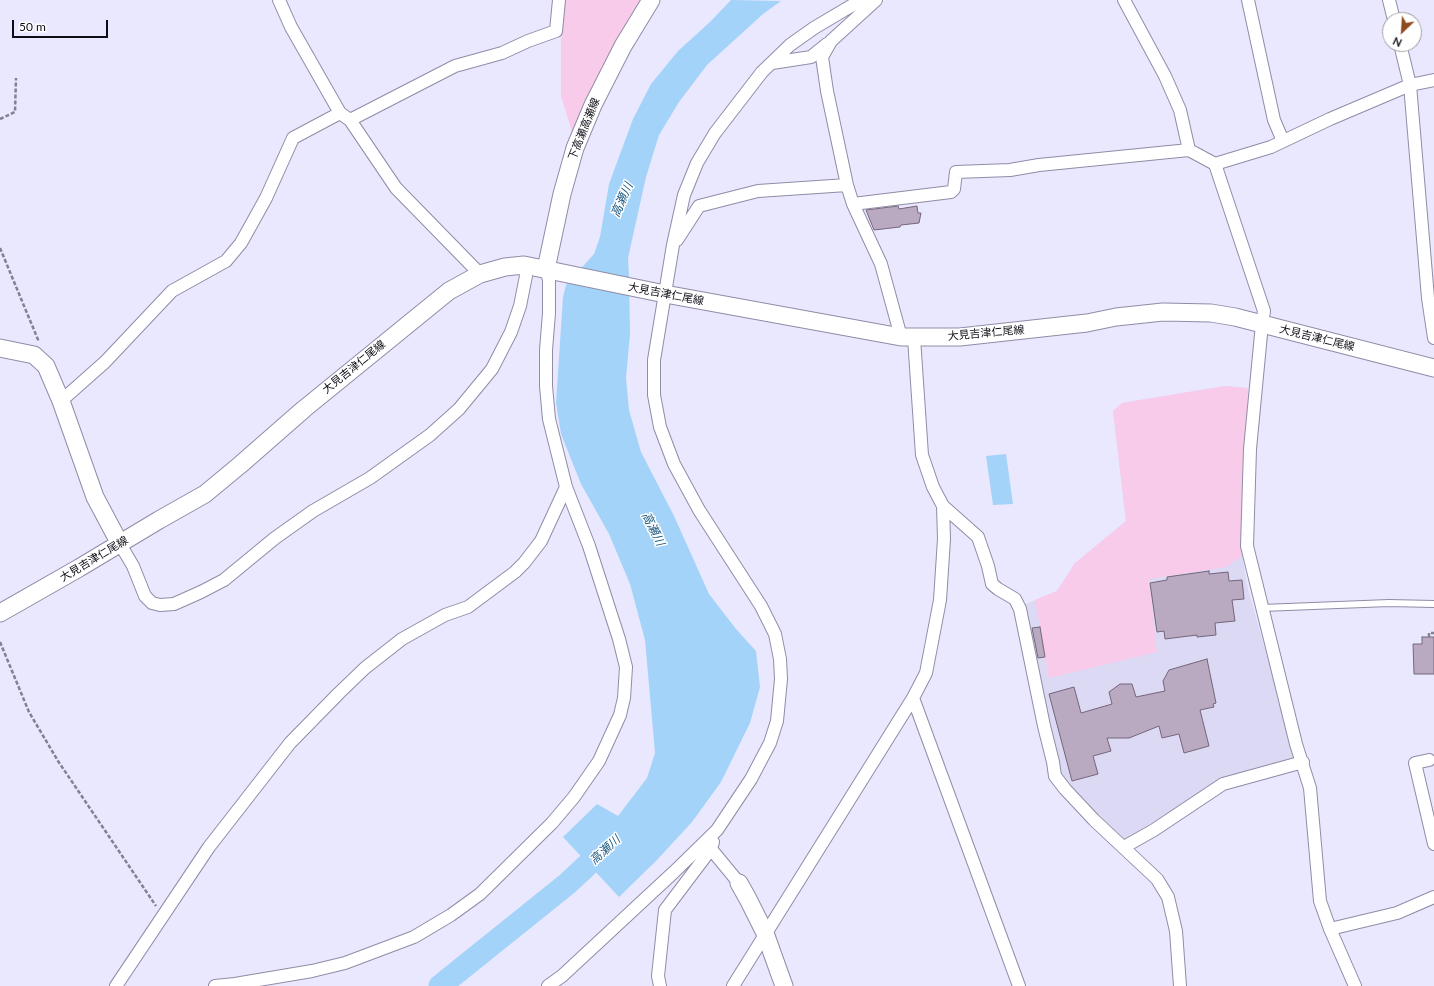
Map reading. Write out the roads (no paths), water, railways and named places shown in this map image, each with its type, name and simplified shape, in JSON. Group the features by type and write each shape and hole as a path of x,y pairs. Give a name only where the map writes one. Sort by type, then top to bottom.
{"main road":[{"name":"下高瀬高瀬線","path":"546,269 562,194 575,148 593,105 620,52 651,0"},
{"name":"大見吉津仁尾線","path":"0,613 205,494 304,409 448,291 480,274 505,267 524,265 665,294 908,338 960,337 1086,323 1116,317 1163,312 1211,313 1262,324 1434,368"},
{"path":"0,348 34,355 46,366 61,401 96,497 120,544"},
{"path":"739,883 765,933 784,986"}],"street":[{"path":"280,0 291,27 345,117 396,188 480,274"},
{"path":"61,401 105,362 150,312 172,291 226,262 241,243 266,198 293,138 345,117 455,66 502,53 528,41 556,31 559,0"},
{"path":"548,986 562,976 717,830 751,779 770,743 777,721 781,679 780,659 775,634 760,606 699,510 674,464 660,427 654,395 654,360 673,245 684,195 697,162 715,133 762,72 790,46 814,28 861,0"},
{"path":"772,63 811,57 876,0"},
{"path":"1124,0 1165,76 1180,110 1189,150"},
{"path":"1248,0 1274,120 1283,141"},
{"path":"1389,0 1392,12"},
{"path":"831,41 822,57 827,91 847,185 853,204 882,264 908,338 922,455 933,487 943,506 978,537 988,566 992,584 1015,599 1020,609 1055,776 1094,820 1157,879 1168,897 1176,931 1180,986"},
{"path":"1402,52 1410,85 1429,260 1428,298 1434,338"},
{"path":"1215,164 1270,147 1330,119 1410,85 1434,80"},
{"path":"853,204 951,192 954,189 956,172 1010,170 1039,165 1189,150 1215,164 1264,311 1250,449 1247,546 1296,744 1303,762 1310,788 1320,901 1330,930 1356,986"},
{"path":"673,245 699,206 758,192 847,185"},
{"path":"120,544 134,566 145,596 156,604 174,604 224,580 275,538 313,511 370,478 430,435 459,409 492,369 511,332 520,306 526,276 524,265"},
{"path":"215,986 312,971 345,963 414,938 451,915 480,894 552,822 574,797 599,761 620,715 624,698 626,668 619,639 589,546 566,487 548,419 546,350 549,313 549,280 546,269"},
{"path":"116,986 209,847 290,743 338,692 365,668 396,644 445,615 468,607 515,572 541,541 566,487"},
{"path":"733,986 913,698 926,673 940,600 944,539 943,506"},
{"path":"913,698 1018,986"},
{"path":"1429,760 1415,763 1433,836"},
{"path":"1124,847 1154,830 1223,784 1303,762"},
{"path":"660,986 658,976 665,910 711,849 717,830"},
{"path":"711,849 739,883"},
{"path":"1330,930 1398,913 1434,897"}],"lane":[{"path":"1262,608 1389,603 1434,604"}],"water":[{"path":"731,0 781,1 763,14 707,65 679,102 659,135 646,177 628,258 630,334 626,378 629,410 641,452 674,516 709,594 736,629 756,651 760,687 750,723 721,782 692,822 656,861 619,897 563,837 597,804 618,816 647,778 655,753 645,640 630,584 609,534 581,484 561,434 556,403 563,297 566,285 594,254 600,237 609,184 633,119 651,84 678,51 710,22"},
{"path":"1006,454 1013,504 993,505 986,456"}],"waterway":[{"name":"高瀬川","path":"440,986 567,884 611,843"}]}
